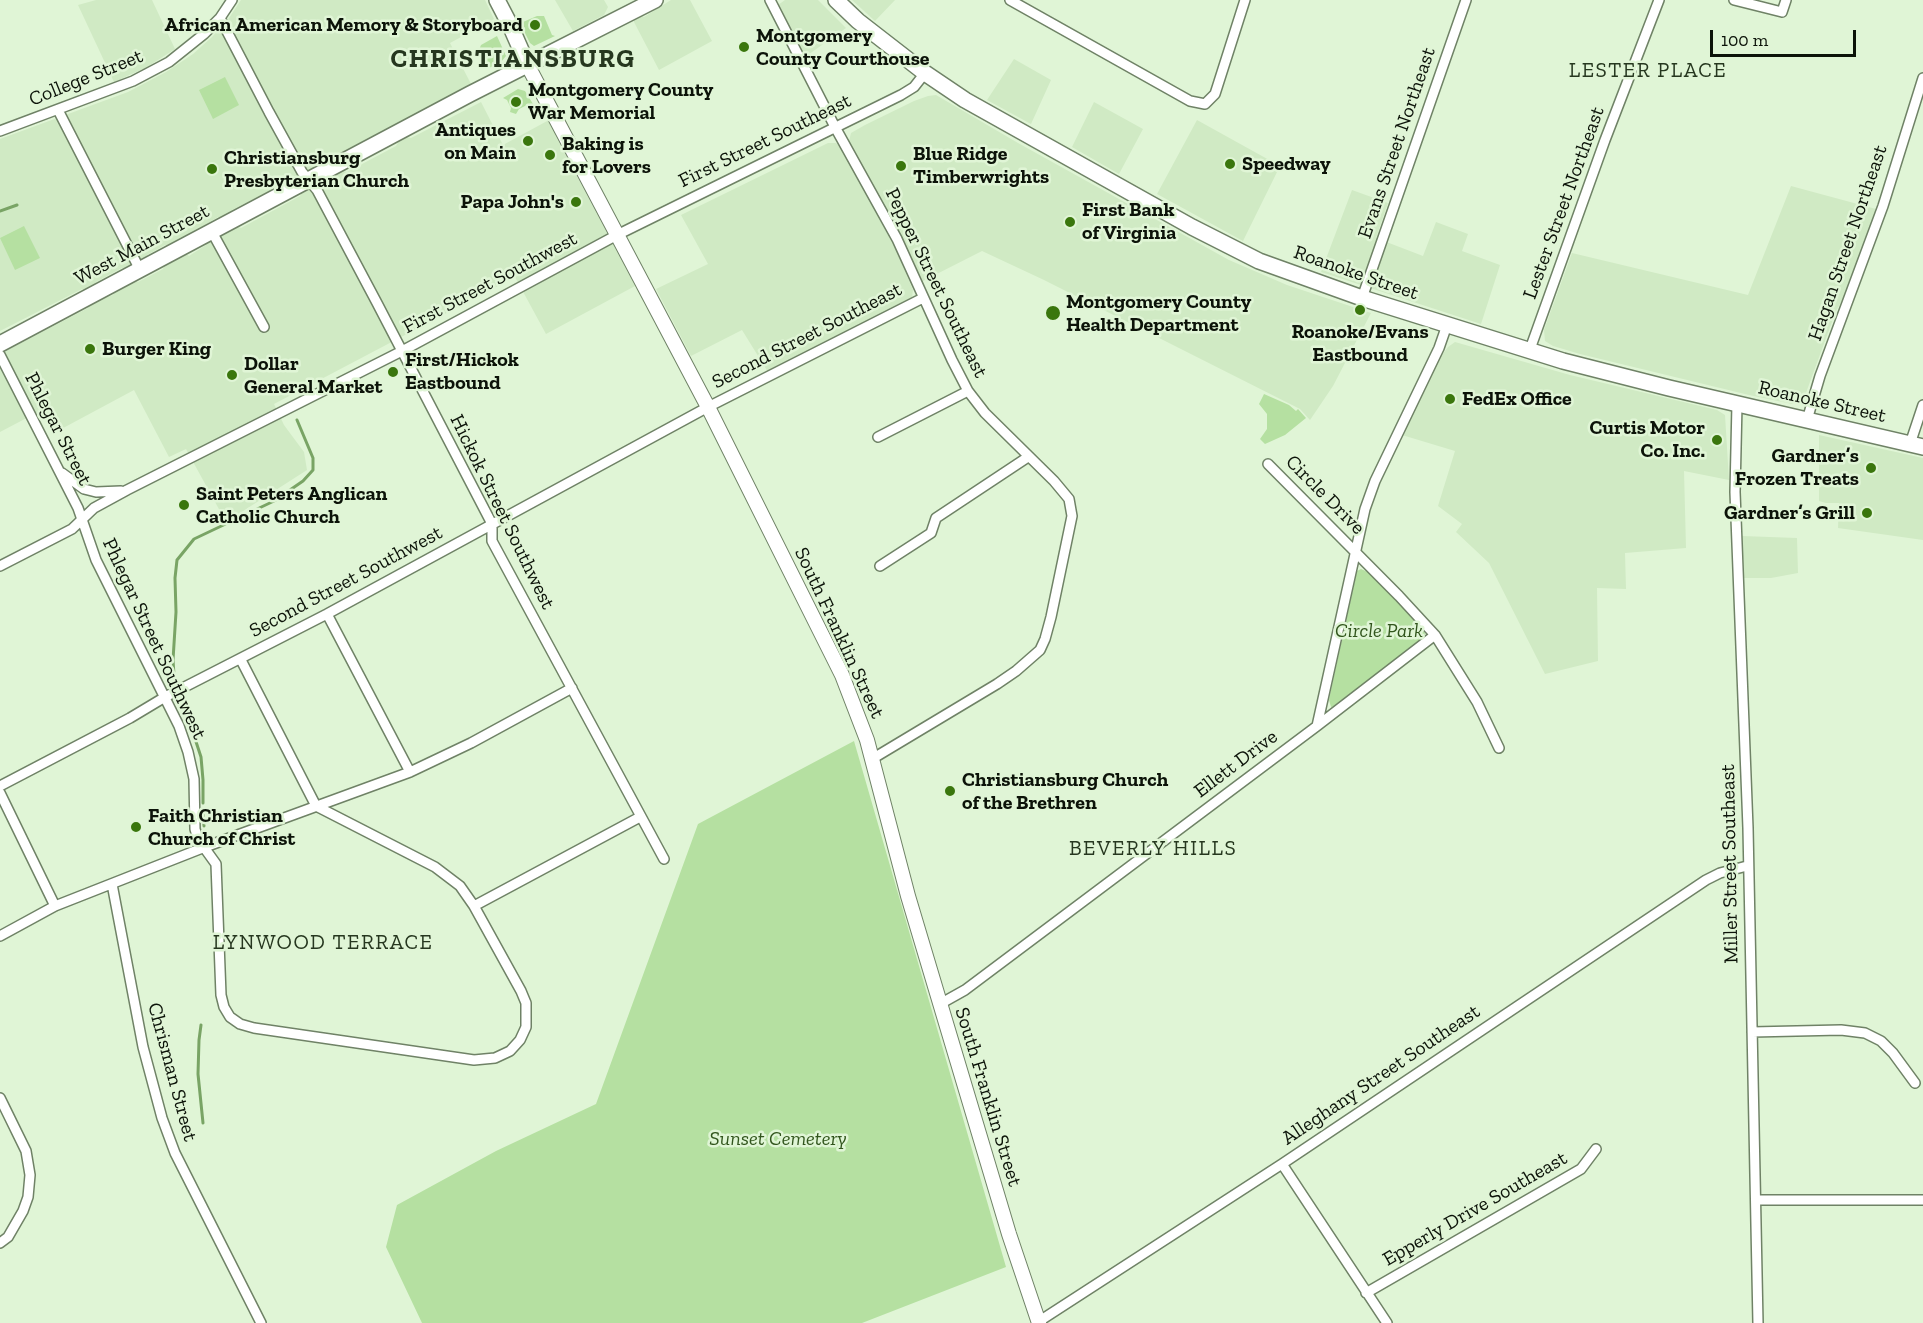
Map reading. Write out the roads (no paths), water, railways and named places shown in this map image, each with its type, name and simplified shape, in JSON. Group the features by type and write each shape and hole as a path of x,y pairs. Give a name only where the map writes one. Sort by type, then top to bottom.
{"main road":[{"path":"497,0 528,66"},
{"name":"West Main Street","path":"0,344 470,94 655,0"},
{"name":"Roanoke Street","path":"836,0 858,21 925,73 1007,124 1227,246 1281,270 1529,352 1737,404 1916,445"},
{"name":"South Franklin Street","path":"528,66 708,407 842,675 873,759 908,896 1012,1245 1038,1322"}],"street":[{"name":"College Street","path":"0,131 134,81 169,62 187,49 220,18 232,0"},
{"name":"Pepper Street Southeast","path":"770,0 835,127 897,238 968,391 986,413 1069,499 1072,516 1045,639 1040,650 1016,671 873,759"},
{"path":"1010,0 1190,101 1205,104 1215,94 1245,0"},
{"name":"Evans Street Northeast","path":"1362,298 1466,0"},
{"name":"Lester Street Northeast","path":"1529,352 1605,140 1659,0"},
{"path":"1734,0 1782,12 1786,0"},
{"name":"Hickok Street Southwest","path":"220,18 302,172 317,190 402,351 492,524 492,541 664,859"},
{"name":"First Street Southeast","path":"617,235 908,91 925,73"},
{"name":"Hagan Street Northeast","path":"1807,420 1820,376 1883,206 1923,78"},
{"path":"58,110 140,270"},
{"path":"212,232 264,327"},
{"name":"First Street Southwest","path":"0,566 72,529 94,508 127,490 402,351 617,235"},
{"name":"Second Street Southeast","path":"708,407 923,298"},
{"path":"1317,726 1365,509 1375,481 1439,348 1447,326"},
{"name":"Phlegar Street","path":"0,355 82,520"},
{"path":"878,437 968,391"},
{"name":"Miller Street Southeast","path":"1737,404 1735,492 1742,660 1758,1323"},
{"path":"1916,445 1923,405"},
{"name":"Second Street Southwest","path":"0,786 130,718 165,697 327,614 708,407"},
{"path":"880,566 931,533 936,518 1028,457"},
{"name":"Circle Drive","path":"1268,464 1435,635 1477,702 1499,748"},
{"path":"60,472 84,489 107,492 127,490"},
{"name":"Phlegar Street Southwest","path":"82,520 96,560 165,697 188,752 194,779 195,829 198,839 216,864 221,994 224,1007 230,1017 240,1024 254,1028 474,1060 495,1058 510,1051 520,1040 526,1027 526,1003 474,906"},
{"path":"327,614 410,771"},
{"name":"Ellett Drive","path":"940,1004 965,990 1435,635"},
{"path":"241,660 316,806 435,867 460,886 474,906 640,817"},
{"path":"0,936 55,906 205,847 410,771 471,743 572,688"},
{"path":"0,793 55,906"},
{"name":"Alleghany Street Southeast","path":"1038,1322 1282,1164 1706,880 1720,873 1747,866"},
{"name":"Chrisman Street","path":"112,884 143,1047 162,1118 176,1153 261,1323"},
{"path":"1752,1032 1841,1030 1865,1033 1881,1041 1915,1083"},
{"path":"0,1098 26,1151 30,1175 28,1197 23,1211 8,1237 0,1243"},
{"name":"Epperly Drive Southeast","path":"1366,1293 1581,1170 1596,1149"},
{"path":"1282,1164 1387,1323"},
{"path":"1756,1200 1923,1200"}],"waterway":[{"path":"0,211 17,205"},
{"path":"177,682 173,660 177,560 194,539 274,501 303,481 313,470 313,458 297,420"},
{"path":"182,699 201,757 203,803"},
{"path":"203,813 204,826"},
{"path":"201,1025 198,1074 203,1123"}],"place":[{"name":"African American Memory & Storyboard","path":"535,25"},
{"name":"Montgomery County Courthouse","path":"744,47"},
{"name":"Montgomery County War Memorial","path":"516,102"},
{"name":"Antiques on Main","path":"528,141"},
{"name":"Baking is for Lovers","path":"550,155"},
{"name":"Speedway","path":"1230,164"},
{"name":"Blue Ridge Timberwrights","path":"901,166"},
{"name":"Christiansburg Presbyterian Church","path":"212,169"},
{"name":"Papa John's","path":"576,202"},
{"name":"First Bank of Virginia","path":"1070,222"},
{"name":"Roanoke/Evans Eastbound","path":"1360,310"},
{"name":"Montgomery County Health Department","path":"1053,313"},
{"name":"Burger King","path":"90,349"},
{"name":"First/Hickok Eastbound","path":"393,372"},
{"name":"Dollar General Market","path":"232,375"},
{"name":"FedEx Office","path":"1450,399"},
{"name":"Curtis Motor Co. Inc.","path":"1717,440"},
{"name":"Gardner’s Frozen Treats","path":"1871,468"},
{"name":"Saint Peters Anglican Catholic Church","path":"184,505"},
{"name":"Gardner’s Grill","path":"1867,513"},
{"name":"Christiansburg Church of the Brethren","path":"950,791"},
{"name":"Faith Christian Church of Christ","path":"136,827"}],"district":[{"name":"CHRISTIANSBURG","path":"513,60"},
{"name":"LESTER PLACE","path":"1648,71"},
{"name":"BEVERLY HILLS","path":"1153,849"},
{"name":"LYNWOOD TERRACE","path":"323,943"}],"park label":[{"name":"Circle Park","path":"1379,631"},
{"name":"Sunset Cemetery","path":"778,1139"}]}
